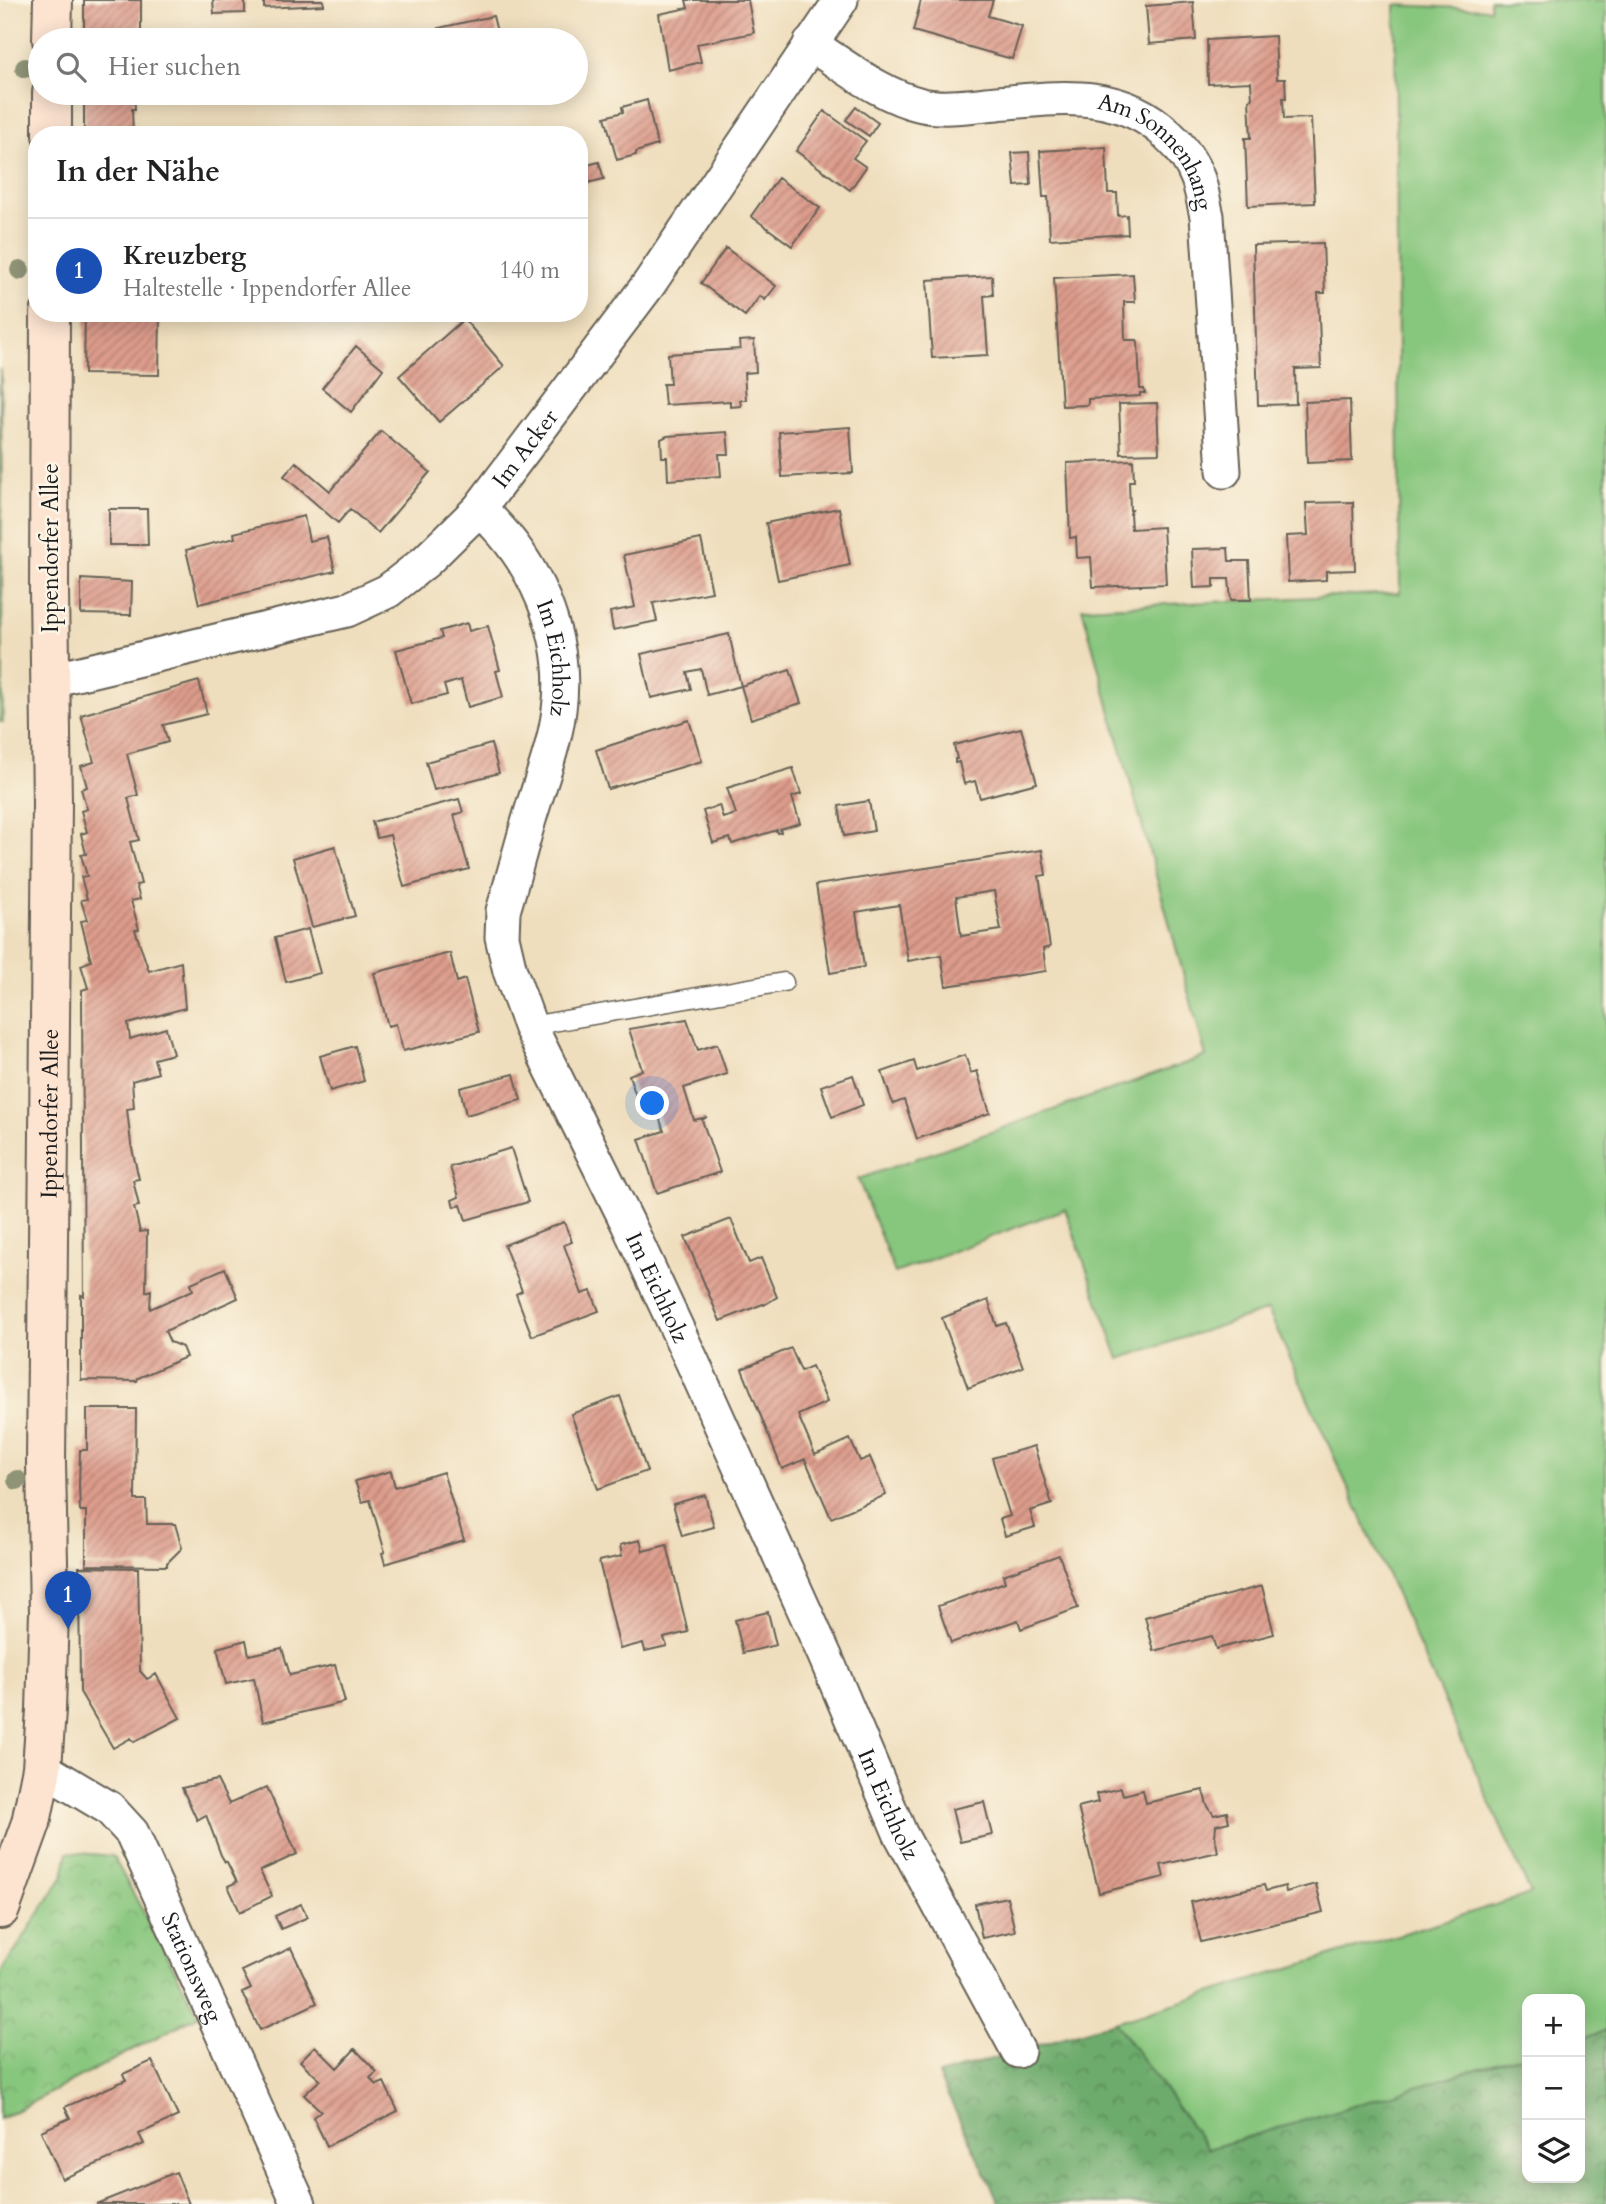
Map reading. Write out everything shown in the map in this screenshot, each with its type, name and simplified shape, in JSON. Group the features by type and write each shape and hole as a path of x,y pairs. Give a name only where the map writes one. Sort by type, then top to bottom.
{"street":[{"path":"52,28 53,0"},
{"name":"Im Acker","path":"51,680 347,610 388,591 426,561 479,509 649,284 841,0"},
{"name":"Am Sonnenhang","path":"810,44 903,100 924,106 952,107 1089,99 1117,104 1139,112 1175,141 1197,179 1207,216 1224,471"},
{"path":"52,105 52,126"},
{"name":"Ippendorfer Allee","path":"0,1909 31,1823 42,1768 46,1710 49,1612 46,1463 49,1250 50,322"},
{"name":"Im Eichholz","path":"479,509 516,548 532,575 545,604 561,672 559,710 503,911 502,937 510,971 530,1026 692,1361 825,1656 900,1833 1018,2051"},
{"name":"Stationsweg","path":"42,1768 109,1808 132,1833 299,2204"}],"lane":[{"path":"530,1026 784,982"}],"green space":[{"path":"1490,0 1606,0 1606,2031 1585,2037 1585,1994 1522,1994 1522,2055 1208,2149 1115,2022 1531,1894 1268,1310 1119,1359 1065,1209 895,1273 858,1179 1206,1056 1082,608 1400,593 1395,5 1490,9"},
{"path":"1,371 3,722 0,722"},
{"path":"68,1852 113,1856 199,2015 0,2119 0,1974 63,1876"},
{"path":"1115,2022 1208,2149 1522,2055 1522,2183 1585,2183 1585,2037 1606,2031 1606,2204 1000,2204 938,2075"}],"building":[{"path":"84,0 141,0 141,28 84,28"},
{"path":"213,0 245,0 245,13 214,14"},
{"path":"264,0 323,0 324,5 264,8"},
{"path":"686,0 748,0 754,33 697,44 701,62 668,70 659,14 688,8"},
{"path":"921,0 993,0 988,16 1022,26 1012,59 913,31"},
{"path":"1193,2 1196,40 1149,44 1146,6"},
{"path":"493,16 496,28 439,28"},
{"path":"1275,36 1277,79 1285,79 1284,119 1311,118 1315,203 1248,206 1245,138 1251,138 1251,82 1208,84 1207,40"},
{"path":"647,100 657,145 617,160 605,117 623,112 622,107"},
{"path":"84,105 135,105 135,109 132,109 133,126 84,126"},
{"path":"856,107 878,123 869,136 846,120"},
{"path":"824,111 866,141 853,158 866,167 850,190 796,151"},
{"path":"1106,147 1108,193 1117,193 1118,216 1127,215 1128,234 1050,239 1048,197 1043,197 1040,151"},
{"path":"1029,152 1031,185 1015,186 1012,153"},
{"path":"599,162 604,179 588,183 588,165"},
{"path":"778,178 820,208 792,246 751,216"},
{"path":"1323,243 1325,293 1318,293 1321,368 1295,369 1296,404 1258,405 1253,245"},
{"path":"726,248 776,286 765,300 760,296 745,316 701,283"},
{"path":"1133,274 1135,302 1124,302 1125,340 1138,342 1140,389 1144,389 1145,393 1140,393 1140,396 1088,399 1088,405 1062,406 1054,278"},
{"path":"992,276 993,295 984,296 988,355 932,358 927,280"},
{"path":"85,322 160,322 159,375 84,374"},
{"path":"461,322 467,322 504,366 439,422 399,376"},
{"path":"754,340 756,372 744,373 746,400 740,400 741,406 730,407 730,401 665,405 663,384 670,384 668,354 740,349 739,341"},
{"path":"356,346 383,369 351,412 322,388"},
{"path":"1350,400 1352,461 1307,463 1305,402"},
{"path":"1157,403 1159,453 1121,454 1119,404"},
{"path":"850,427 853,473 782,477 779,432"},
{"path":"381,431 430,472 378,533 350,509 338,523 284,476 296,462 330,491"},
{"path":"727,432 729,454 719,454 721,476 668,480 667,457 662,457 661,439 667,436"},
{"path":"1133,460 1134,481 1129,481 1131,529 1163,527 1166,584 1093,587 1091,557 1077,558 1076,537 1070,538 1067,463"},
{"path":"1353,502 1355,570 1326,571 1326,580 1288,582 1286,536 1308,535 1306,503"},
{"path":"839,508 850,565 778,580 766,523"},
{"path":"109,509 147,509 148,545 109,545"},
{"path":"304,516 309,541 327,537 335,571 199,604 186,550 235,538 234,533"},
{"path":"701,539 712,592 653,603 657,621 613,630 610,612 635,607 624,555"},
{"path":"1228,548 1229,561 1249,561 1251,600 1231,600 1229,579 1214,579 1214,587 1194,588 1192,549"},
{"path":"81,579 132,582 131,615 81,614"},
{"path":"467,623 469,631 488,626 500,670 496,671 503,697 468,707 461,680 444,685 447,695 411,704 396,650 442,638 440,631"},
{"path":"729,634 741,686 707,695 701,669 687,672 691,689 651,698 641,654"},
{"path":"790,670 801,703 751,719 741,686"},
{"path":"199,681 207,714 163,725 168,742 127,754 138,795 128,798 139,840 130,842 141,884 136,885 140,899 131,901 139,929 135,930 149,971 181,962 185,1008 128,1024 130,1039 166,1028 173,1054 154,1059 158,1073 132,1081 134,1108 127,1109 139,1179 133,1180 139,1206 134,1207 140,1232 147,1231 146,1292 151,1290 150,1309 193,1290 191,1283 225,1268 238,1298 165,1331 170,1342 182,1347 186,1357 138,1378 137,1381 81,1380 81,1295 84,1296 82,990 88,988 81,965 91,961 81,921 87,920 81,900 87,899 81,877 87,876 81,855 86,854 81,834 87,832 81,811 87,809 81,789 87,787 81,766 94,762 81,715"},
{"path":"689,720 702,761 608,789 596,750"},
{"path":"1021,728 1037,783 980,798 975,781 964,784 959,762 955,763 957,759 954,745"},
{"path":"491,744 499,773 434,790 426,762"},
{"path":"793,768 801,794 792,797 800,823 780,829 781,832 778,833 777,830 732,844 730,838 713,843 703,811 719,805 723,818 736,814 727,788"},
{"path":"459,799 463,812 454,815 469,869 404,887 390,835 377,838 372,822"},
{"path":"869,801 874,831 844,836 839,806"},
{"path":"335,846 355,916 312,927 293,858"},
{"path":"1042,850 1046,875 1039,876 1050,947 1043,949 1046,971 946,986 941,955 908,961 899,905 856,912 864,967 830,973 816,885","holes":["994,891 1001,930 961,936 956,897"]},
{"path":"308,929 320,973 286,982 275,938"},
{"path":"450,953 457,982 465,979 479,1032 403,1051 396,1024 388,1026 374,973"},
{"path":"687,1019 698,1050 717,1044 727,1074 684,1088 694,1120 707,1117 702,1120 720,1172 657,1193 639,1139 664,1131 653,1100 639,1105 629,1075 642,1070 629,1029"},
{"path":"355,1046 364,1081 330,1091 320,1056"},
{"path":"965,1055 971,1073 977,1071 990,1113 917,1139 904,1100 893,1104 882,1072 914,1061 917,1071"},
{"path":"514,1074 521,1100 466,1115 460,1088"},
{"path":"853,1075 863,1105 832,1117 821,1086"},
{"path":"511,1148 528,1202 466,1220 461,1205 454,1207 452,1200 459,1197 450,1167"},
{"path":"731,1219 749,1263 761,1258 777,1297 764,1305 720,1321 685,1237"},
{"path":"564,1222 572,1242 564,1245 582,1294 591,1291 599,1311 532,1336 516,1294 522,1291 504,1245"},
{"path":"988,1300 997,1326 1006,1323 1023,1367 968,1388 942,1318"},
{"path":"791,1348 801,1371 812,1366 827,1402 798,1415 815,1455 850,1439 860,1461 870,1457 886,1495 831,1518 805,1459 782,1469 742,1369"},
{"path":"620,1396 647,1471 598,1489 571,1414"},
{"path":"87,1409 136,1409 135,1500 146,1500 147,1524 175,1524 182,1548 167,1566 86,1565 86,1511 80,1511 79,1486 80,1450 87,1450"},
{"path":"1034,1446 1052,1504 1030,1511 1035,1527 1005,1536 1000,1519 1010,1516 992,1458"},
{"path":"391,1471 395,1487 443,1472 464,1540 385,1564 382,1553 385,1552 370,1500 362,1502 355,1481"},
{"path":"705,1495 714,1527 682,1536 673,1504"},
{"path":"640,1540 643,1551 667,1545 688,1632 664,1638 667,1646 645,1651 643,1643 620,1649 599,1561 622,1556 620,1545"},
{"path":"1059,1555 1078,1608 1021,1629 1018,1620 951,1643 938,1606 1005,1582 1003,1575"},
{"path":"79,1567 138,1568 140,1671 147,1679 156,1674 180,1718 134,1742 131,1738 113,1748 80,1692"},
{"path":"1262,1586 1274,1634 1216,1649 1212,1636 1154,1651 1145,1617"},
{"path":"768,1612 776,1645 743,1653 735,1620"},
{"path":"246,1640 249,1655 282,1648 290,1675 335,1665 345,1702 263,1722 254,1678 226,1684 217,1648"},
{"path":"217,1780 229,1804 267,1787 297,1854 260,1871 272,1896 240,1912 228,1886 237,1882 221,1855 206,1815 197,1820 182,1788"},
{"path":"1121,1788 1123,1795 1143,1790 1146,1803 1203,1790 1207,1805 1214,1815 1227,1812 1229,1822 1216,1825 1218,1852 1161,1865 1164,1877 1099,1893 1078,1807 1098,1802 1096,1794"},
{"path":"984,1802 992,1835 960,1842 952,1809"},
{"path":"1316,1884 1323,1912 1201,1942 1191,1902 1264,1885 1266,1891 1285,1886 1286,1892"},
{"path":"1007,1897 1015,1931 982,1938 975,1904"},
{"path":"301,1904 308,1917 281,1929 275,1916"},
{"path":"291,1948 317,2003 260,2030 242,1993 251,1989 242,1971"},
{"path":"315,2046 337,2068 355,2049 377,2072 370,2078 377,2085 384,2082 398,2111 327,2146 313,2117 321,2111 304,2095 320,2080 300,2061"},
{"path":"152,2061 178,2116 139,2134 144,2144 62,2179 41,2131 70,2118 65,2107 126,2080 123,2074"},
{"path":"176,2172 189,2204 96,2204"}],"place":[{"name":"Kreuzberg","path":"68,1629"}]}
